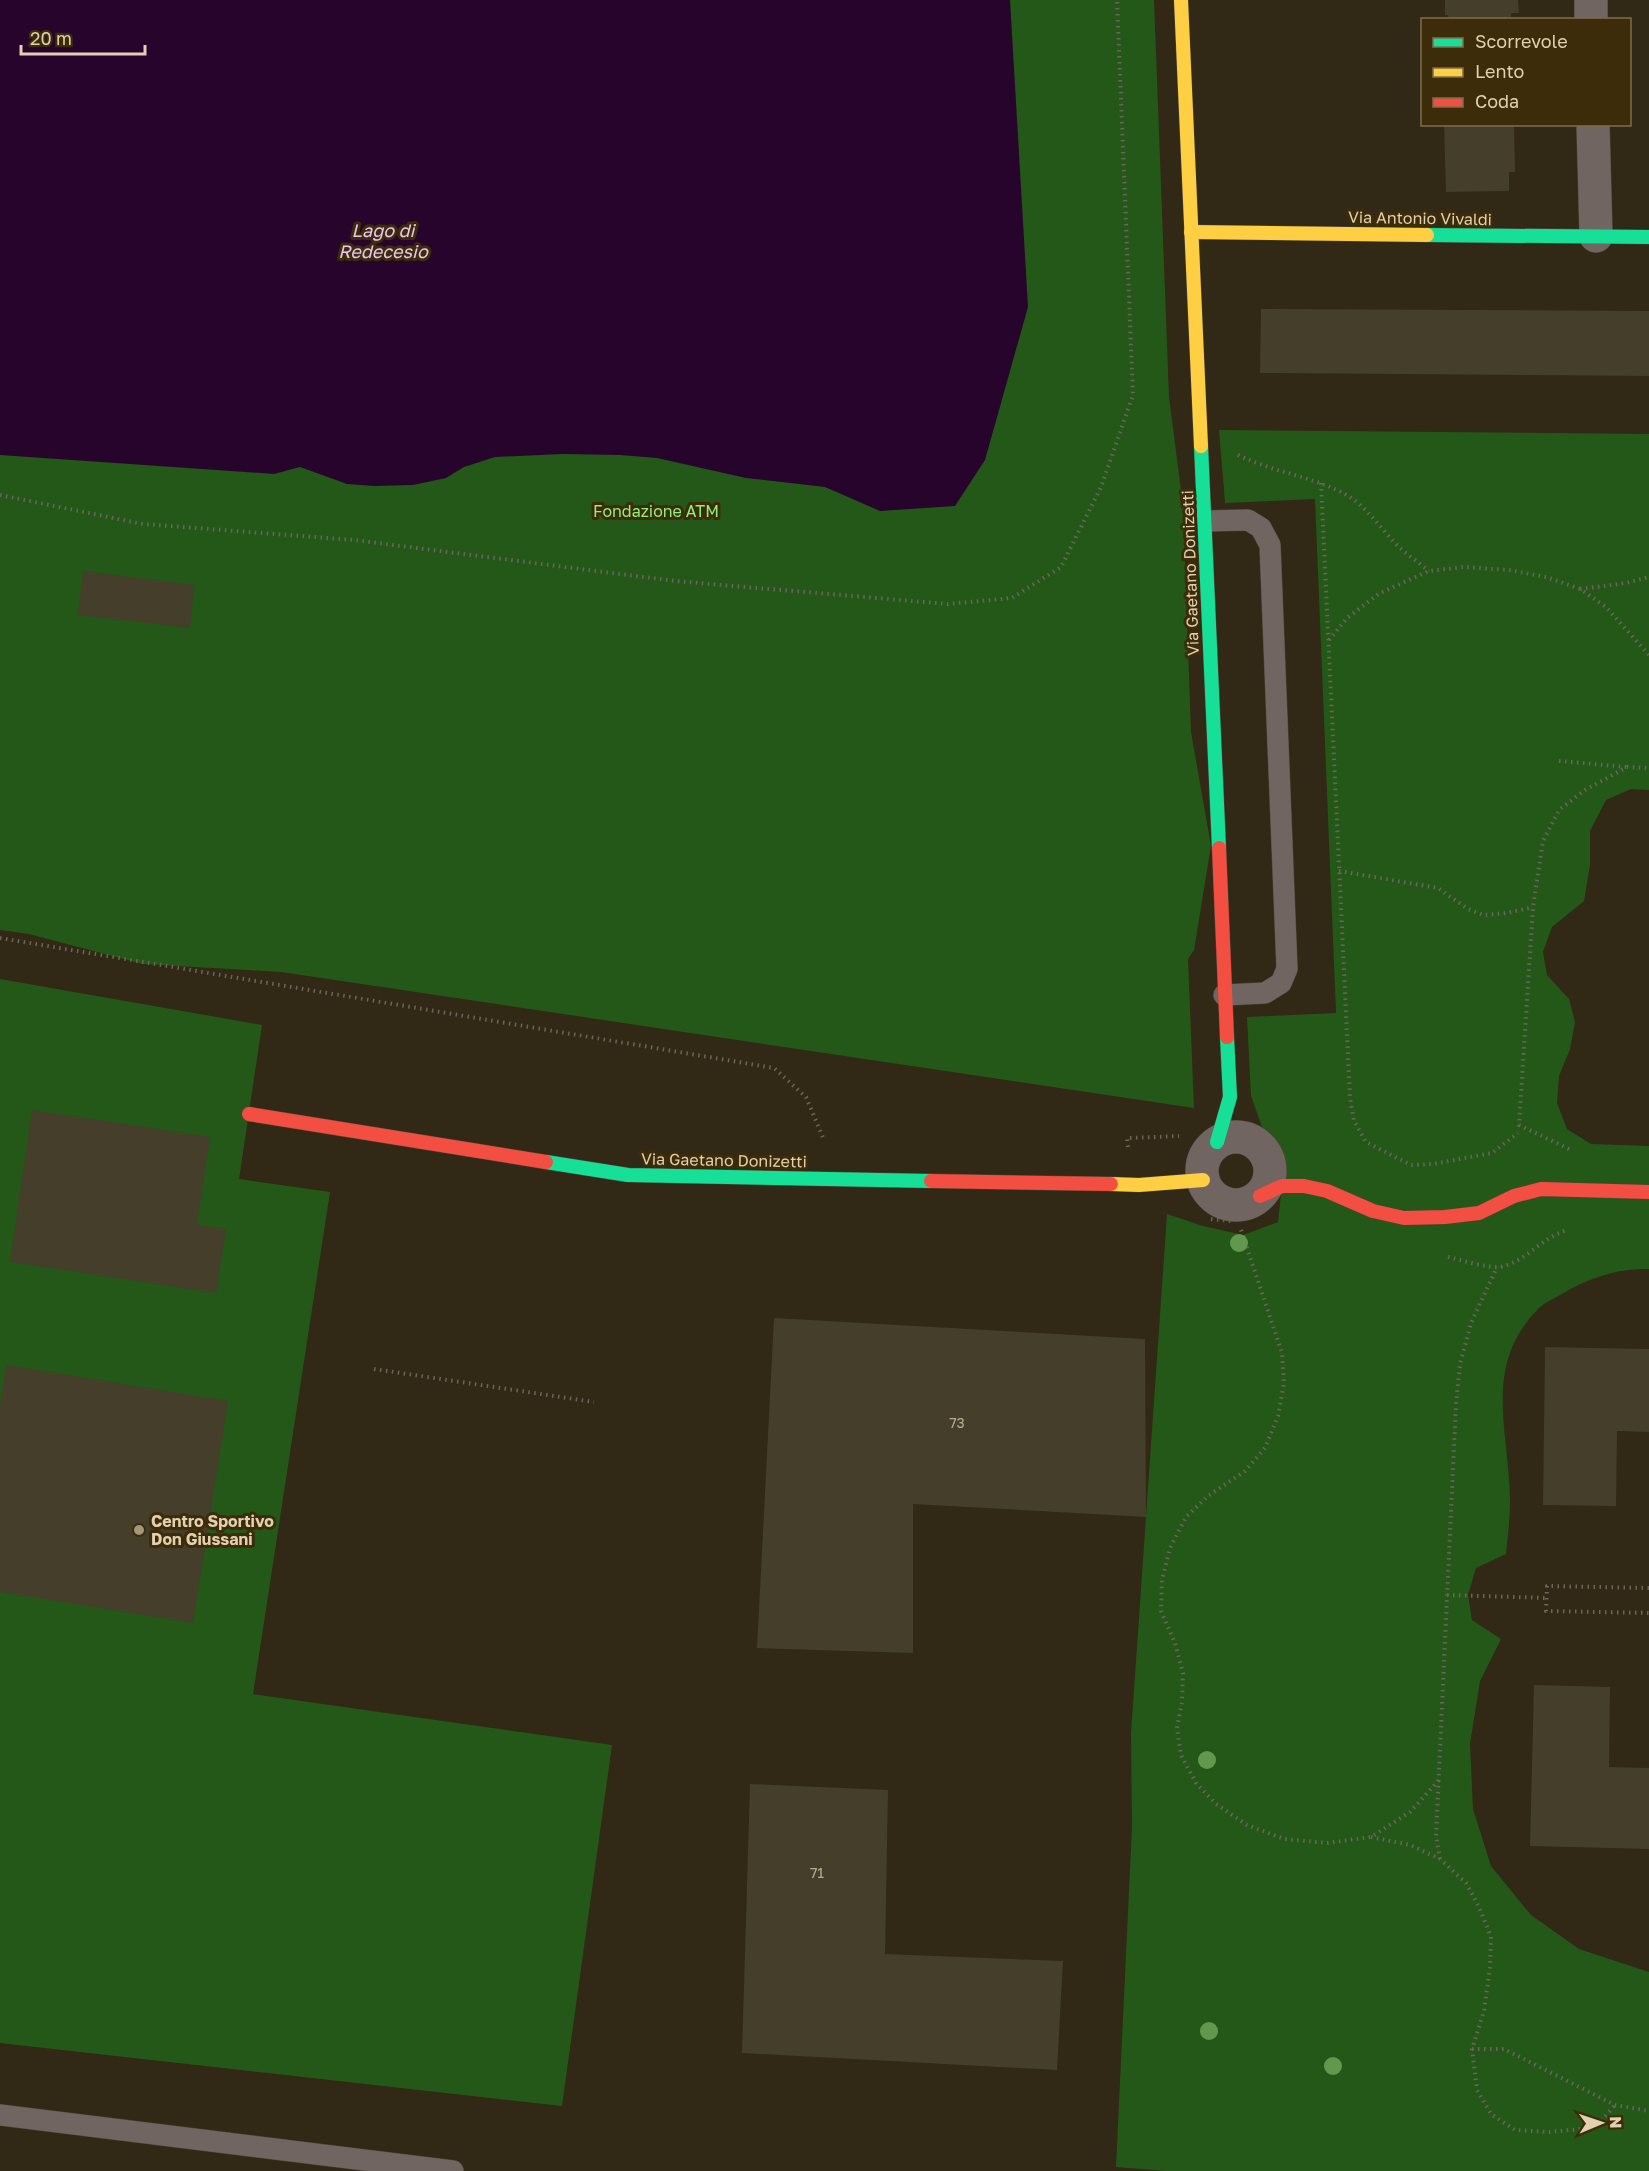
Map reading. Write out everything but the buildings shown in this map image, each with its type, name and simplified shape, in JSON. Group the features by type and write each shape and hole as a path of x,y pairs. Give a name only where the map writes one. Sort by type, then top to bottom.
{"street":[{"name":"Via Gaetano Donizetti","path":"1181,0 1230,1097 1217,1142"},
{"path":"1591,0 1591,18"},
{"path":"1593,126 1596,236"},
{"name":"Via Antonio Vivaldi","path":"1191,232 1649,237"},
{"name":"Via Gaetano Donizetti","path":"249,1113 409,1141 628,1175 1139,1185 1203,1180"},
{"path":"1260,1196 1270,1176 1265,1154 1258,1146 1239,1137 1217,1142 1209,1149 1202,1169 1203,1180 1207,1191 1226,1204 1239,1205 1250,1202 1282,1186 1304,1186 1327,1191 1373,1211 1404,1218 1425,1218 1479,1213 1514,1196 1541,1189 1649,1192"}],"lane":[{"path":"1205,521 1248,520 1261,528 1270,545 1287,969 1281,983 1265,993 1224,995"},
{"path":"0,2115 453,2171"}],"path":[{"path":"0,495 142,524 354,540 675,581 948,604 1012,598 1061,567 1101,487 1132,395 1117,0"},
{"path":"1200,435 1259,465 1321,483 1345,494 1367,512 1397,545 1429,571"},
{"path":"1321,483 1350,1098 1354,1121 1366,1142 1411,1165 1492,1153 1518,1133"},
{"path":"1328,640 1347,618 1380,593 1429,571 1464,567 1509,570 1546,577 1580,589 1606,607 1649,655"},
{"path":"1580,589 1626,583 1649,577"},
{"path":"1559,761 1649,768"},
{"path":"1573,1151 1519,1125 1533,906 1543,841 1559,810 1585,790 1627,767"},
{"path":"1339,871 1438,888 1468,909 1483,915 1507,913 1533,906"},
{"path":"0,938 774,1068 806,1097 840,1179"},
{"path":"1240,1227 1282,1353 1284,1383 1278,1416 1264,1448 1245,1471 1208,1496 1186,1517 1170,1548 1161,1580 1161,1611 1175,1643 1183,1673 1182,1702 1177,1728 1181,1755 1196,1783 1216,1804 1247,1825 1284,1839 1327,1844 1371,1837 1410,1845 1440,1859 1466,1883 1491,1937 1490,1968 1484,2011 1472,2049 1477,2090 1491,2114 1515,2130 1549,2132 1581,2129 1602,2120 1615,2105"},
{"path":"1440,1859 1436,1836 1456,1404 1460,1364 1471,1323 1497,1267"},
{"path":"374,1369 594,1402"},
{"path":"1649,1588 1547,1586 1546,1598 1546,1611 1649,1613"},
{"path":"1447,1594 1546,1598"},
{"path":"1371,1837 1410,1812 1439,1780"},
{"path":"1472,2049 1504,2049 1615,2105 1649,2111"}],"green space":[{"name":"Fondazione ATM","path":"0,0 1154,0 1169,397 1183,506 1191,732 1211,846 1194,950 1188,959 1194,1108 281,972 143,964 29,934 0,930"},
{"path":"1219,430 1649,434 1649,790 1631,789 1606,800 1590,831 1590,865 1584,901 1552,927 1543,952 1547,975 1569,999 1575,1022 1570,1049 1559,1076 1557,1103 1567,1129 1591,1144 1649,1146 1649,1269 1615,1272 1582,1283 1539,1308 1521,1330 1510,1352 1503,1399 1510,1499 1506,1554 1476,1568 1468,1595 1472,1620 1501,1639 1480,1681 1470,1744 1473,1809 1491,1866 1531,1915 1579,1949 1649,1972 1649,2171 1166,2171 1116,2167 1132,1827 1131,1733 1167,1214 1203,1226 1243,1235 1278,1222 1282,1186 1280,1155 1262,1127 1251,1096 1247,1017 1336,1013 1315,499 1225,503"},
{"name":"Centro Sportivo Don Giussani","path":"0,979 262,1025 239,1179 330,1192 253,1694 612,1745 562,2106 0,2043"}],"water":[{"name":"Lago di Redecesio","path":"0,0 1010,0 1028,307 985,460 955,506 880,511 825,487 746,478 657,458 620,455 562,454 495,457 464,467 446,478 413,485 374,486 347,484 300,467 274,474 0,455"}],"traffic: fast":[{"path":"1427,235 1649,237"},
{"path":"1201,446 1219,848"},
{"path":"1217,1142 1230,1097 1227,1037"},
{"path":"546,1162 628,1175 931,1181"}],"traffic: slow":[{"path":"1181,0 1201,446"},
{"path":"1191,232 1427,235"},
{"path":"1111,1184 1139,1185 1203,1180"}],"traffic: jam":[{"path":"1219,848 1227,1037"},
{"path":"249,1114 546,1162"},
{"path":"931,1181 1111,1184"},
{"path":"1260,1196 1282,1186 1304,1186 1327,1191 1373,1211 1404,1218 1479,1213 1514,1196 1541,1189 1649,1192"}],"place":[{"name":"Centro Sportivo Don Giussani","path":"139,1530"}]}
